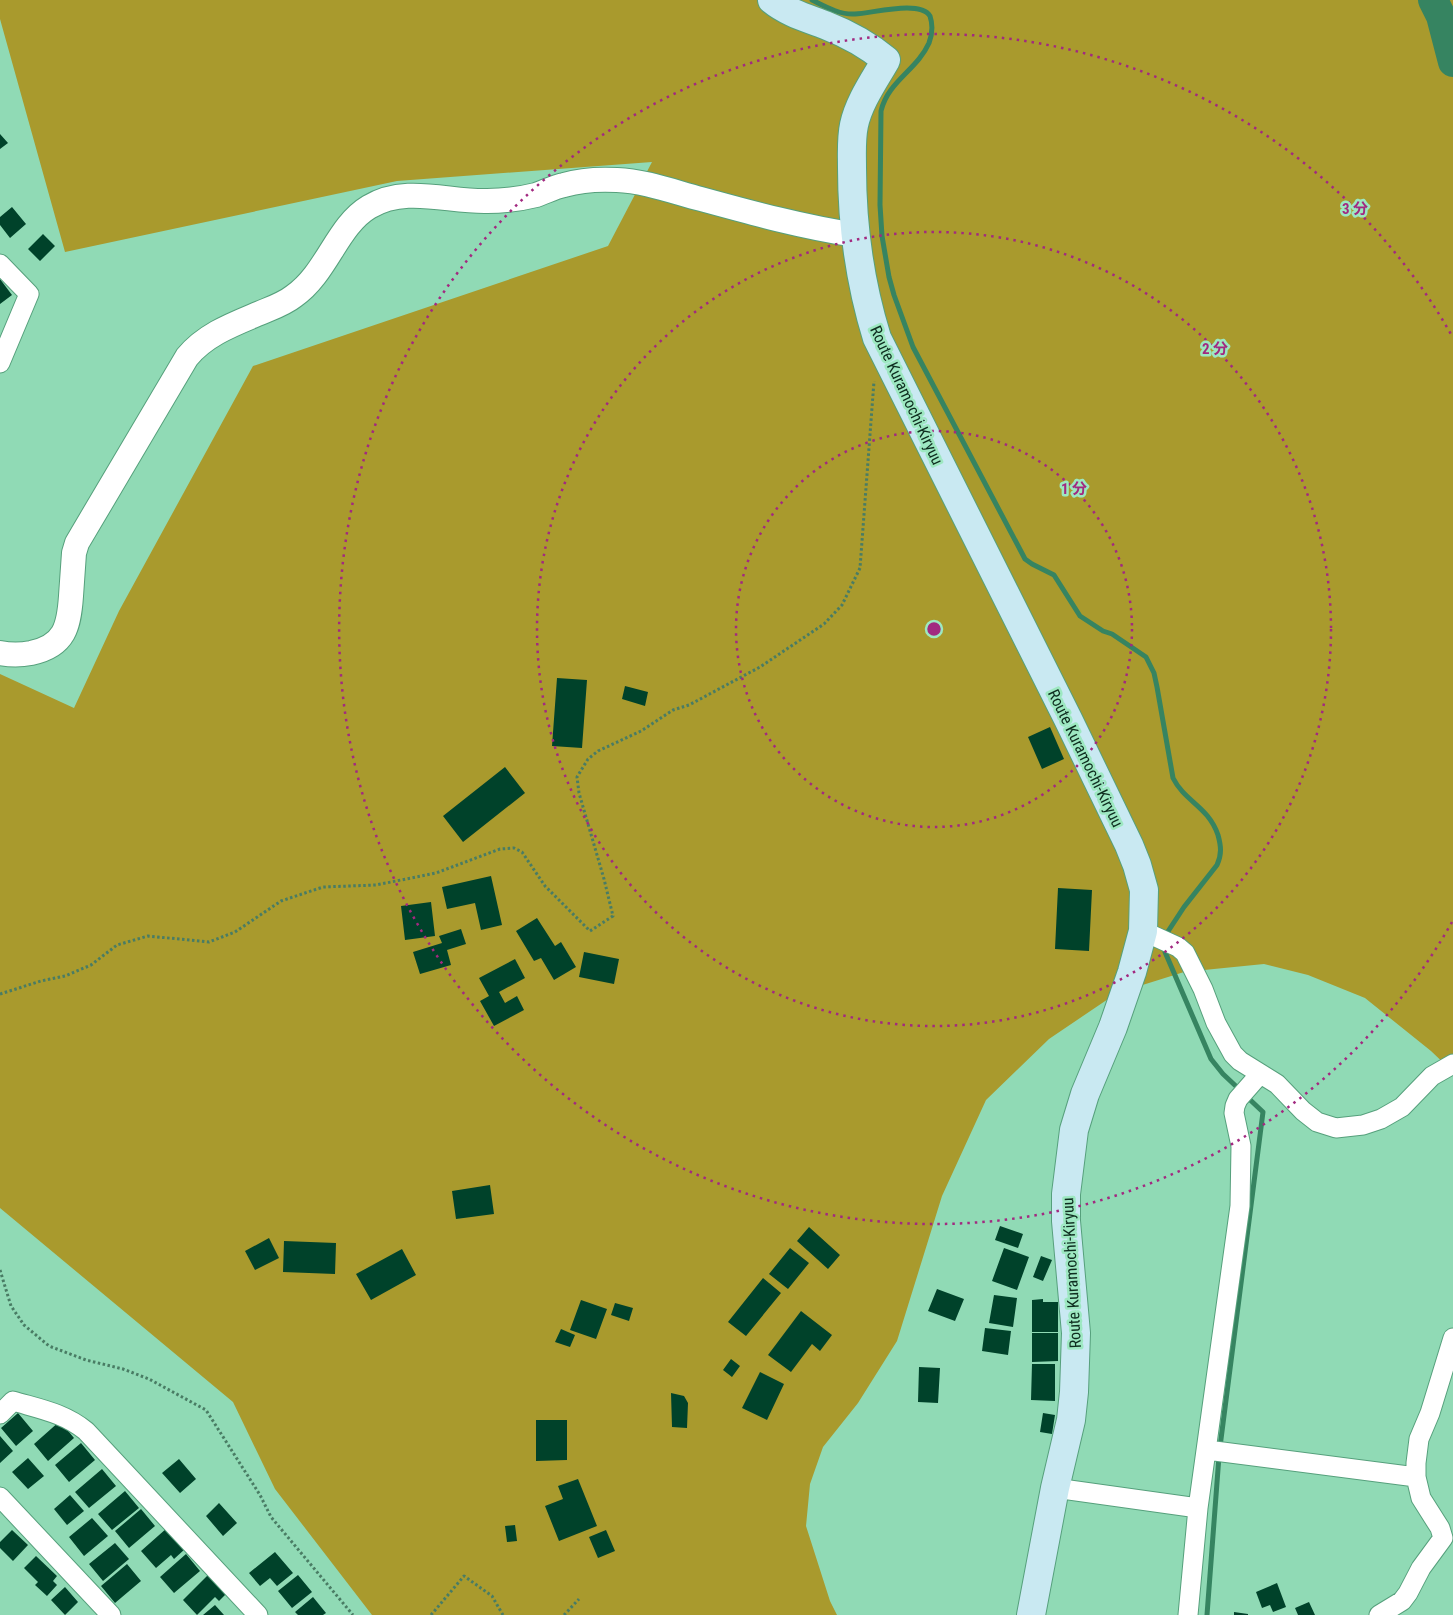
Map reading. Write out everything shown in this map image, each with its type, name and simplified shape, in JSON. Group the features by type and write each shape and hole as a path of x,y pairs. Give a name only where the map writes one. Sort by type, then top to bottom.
{"main road":[{"name":"Route Kuramochi-Kiryuu","path":"772,0 793,13 854,38 886,60 867,92 854,124 852,138 852,196 856,235 867,305 877,338 1129,844 1144,890 1148,933 1113,1027 1085,1094 1074,1130 1066,1194 1066,1221 1074,1301 1076,1362 1071,1420 1055,1488 1032,1615"}],"street":[{"path":"0,653 10,655 38,651 48,648 62,635 70,617 74,553 77,543 187,357 216,332 285,302 304,289 312,281 350,223 370,207 394,197 407,195 470,201 504,200 535,195 581,181 620,180 645,184 822,230 856,235"},
{"path":"0,264 29,294 0,363"},
{"path":"1148,933 1178,946 1185,953 1230,1050 1256,1079 1277,1084 1317,1122 1336,1128 1363,1124 1395,1112 1411,1099 1432,1076 1453,1064"},
{"path":"1188,1615 1198,1508 1216,1451 1240,1206 1241,1146 1234,1113 1238,1099 1256,1079"},
{"path":"1379,1615 1402,1601 1421,1568 1443,1538 1440,1528 1422,1498 1416,1477 1418,1439 1430,1413 1453,1338"},
{"path":"0,1414 13,1401 66,1417 76,1422 257,1615"},
{"path":"1216,1451 1416,1477"},
{"path":"1055,1488 1198,1508"},
{"path":"0,1497 111,1615"}],"path":[{"path":"0,994 41,981 65,976 91,965 117,945 148,936 209,942 235,932 280,901 323,887 376,885 436,873 500,849 514,848 522,852 545,886 590,931 613,916 579,793 577,777 588,759 598,751 640,730 673,710 689,705 760,667 824,624 842,605 860,568 874,376"},
{"path":"0,1270 11,1306 24,1325 49,1346 86,1360 123,1369 149,1379 206,1410 260,1496 271,1517 353,1615"},
{"path":"431,1615 464,1576 492,1596 503,1615"},
{"path":"564,1615 579,1599"}],"shaded area":[{"path":"0,0 1453,0 1453,1072 1431,1051 1365,998 1308,975 1264,964 1184,972 1117,993 1049,1039 986,1100 942,1196 897,1341 858,1403 823,1447 810,1484 806,1526 830,1601 837,1615 372,1615 275,1489 233,1402 0,1208 0,674 74,708 119,611 253,366 608,246 652,162 397,181 65,252 0,19"}],"building":[{"path":"0,134 8,143 0,149"},
{"path":"12,207 26,224 10,238 0,225 0,217"},
{"path":"43,234 55,246 40,261 28,249"},
{"path":"0,279 12,295 0,304"},
{"path":"557,678 587,680 582,748 552,746"},
{"path":"625,686 648,692 645,706 622,699"},
{"path":"1050,727 1064,759 1042,769 1028,737"},
{"path":"505,767 525,793 463,842 443,816"},
{"path":"491,876 502,925 481,930 475,903 447,909 442,887"},
{"path":"1058,888 1092,890 1089,951 1055,949"},
{"path":"431,902 435,936 405,940 401,906"},
{"path":"537,918 555,946 561,942 576,967 554,980 541,958 534,961 516,931"},
{"path":"461,929 466,944 447,950 451,965 420,974 413,952 442,943 439,936"},
{"path":"584,952 619,959 614,984 579,977"},
{"path":"515,959 525,978 499,992 505,1003 517,996 524,1010 494,1026 480,1001 489,996 479,978"},
{"path":"490,1185 494,1214 456,1219 452,1191"},
{"path":"1000,1226 1023,1234 1018,1248 995,1240"},
{"path":"809,1227 840,1255 828,1269 797,1241"},
{"path":"269,1238 279,1258 255,1270 245,1251"},
{"path":"284,1241 336,1243 335,1274 283,1272"},
{"path":"790,1248 809,1263 788,1289 769,1274"},
{"path":"1004,1248 1029,1257 1017,1290 992,1281"},
{"path":"402,1249 416,1275 371,1300 356,1274"},
{"path":"1041,1256 1052,1260 1043,1281 1033,1277"},
{"path":"763,1278 781,1293 746,1336 728,1322"},
{"path":"937,1289 964,1299 955,1321 928,1311"},
{"path":"994,1295 1017,1298 1013,1327 989,1323"},
{"path":"1043,1299 1043,1302 1058,1302 1058,1332 1032,1332 1032,1300"},
{"path":"581,1300 607,1309 596,1339 570,1330"},
{"path":"615,1303 633,1308 629,1321 611,1315"},
{"path":"801,1311 832,1335 820,1351 812,1344 791,1372 768,1355"},
{"path":"985,1328 1011,1331 1008,1355 982,1351"},
{"path":"561,1329 575,1335 570,1347 555,1342"},
{"path":"1032,1333 1058,1333 1058,1361 1032,1362"},
{"path":"731,1359 740,1366 732,1377 723,1370"},
{"path":"1032,1364 1055,1364 1055,1401 1031,1400"},
{"path":"919,1367 940,1368 938,1403 918,1402"},
{"path":"760,1372 784,1384 767,1420 742,1408"},
{"path":"671,1393 684,1396 688,1403 687,1428 672,1427"},
{"path":"18,1413 33,1431 16,1446 1,1428"},
{"path":"1043,1413 1055,1415 1052,1434 1040,1432"},
{"path":"536,1420 567,1420 567,1460 536,1461"},
{"path":"60,1421 74,1438 48,1461 34,1444"},
{"path":"0,1436 13,1451 0,1463"},
{"path":"81,1443 95,1460 69,1482 55,1465"},
{"path":"28,1458 44,1476 28,1489 12,1472"},
{"path":"179,1459 196,1479 180,1493 162,1473"},
{"path":"102,1469 116,1486 89,1508 75,1492"},
{"path":"578,1479 597,1526 559,1541 545,1506 563,1499 558,1486"},
{"path":"125,1491 139,1508 112,1530 98,1514"},
{"path":"70,1495 84,1511 67,1525 54,1509"},
{"path":"219,1503 237,1523 223,1536 206,1516"},
{"path":"141,1509 155,1526 129,1548 115,1531"},
{"path":"92,1518 108,1536 84,1556 69,1537"},
{"path":"515,1525 517,1541 507,1542 505,1526"},
{"path":"167,1528 185,1549 174,1559 171,1555 156,1568 141,1551"},
{"path":"12,1530 28,1545 13,1561 0,1548 0,1542"},
{"path":"606,1530 615,1551 598,1558 589,1537"},
{"path":"115,1543 129,1559 103,1581 89,1564"},
{"path":"275,1552 293,1573 277,1586 270,1578 260,1586 249,1573"},
{"path":"186,1554 200,1571 174,1593 160,1577"},
{"path":"36,1556 57,1576 53,1581 57,1585 47,1596 35,1585 38,1582 24,1568"},
{"path":"127,1564 141,1581 115,1603 101,1586"},
{"path":"209,1574 227,1593 219,1601 215,1597 197,1615 183,1600"},
{"path":"298,1575 312,1592 292,1608 278,1591"},
{"path":"1277,1583 1286,1607 1273,1612 1270,1605 1262,1608 1256,1592"},
{"path":"65,1587 78,1602 65,1615 51,1600"},
{"path":"313,1597 326,1613 323,1615 298,1615 295,1612"},
{"path":"1309,1602 1315,1615 1298,1615 1295,1608"},
{"path":"215,1605 224,1615 203,1615"},
{"path":"1234,1612 1248,1614 1248,1615 1234,1615"}],"waterway":[{"path":"812,0 833,10 849,14 907,8 925,11 930,16 932,30 929,43 917,61 896,83 881,111 880,205 882,236 889,277 913,347 1025,559 1054,575 1080,616 1103,631 1112,634 1146,657 1154,673 1173,778 1184,793 1203,811 1214,825 1220,843 1220,857 1217,865 1184,907 1165,936"},
{"path":"1433,0 1441,16 1453,62"},
{"path":"1165,947 1165,952 1211,1059 1240,1090"},
{"path":"1220,1447 1263,1112 1246,1096"},
{"path":"1207,1615 1219,1456"}]}
